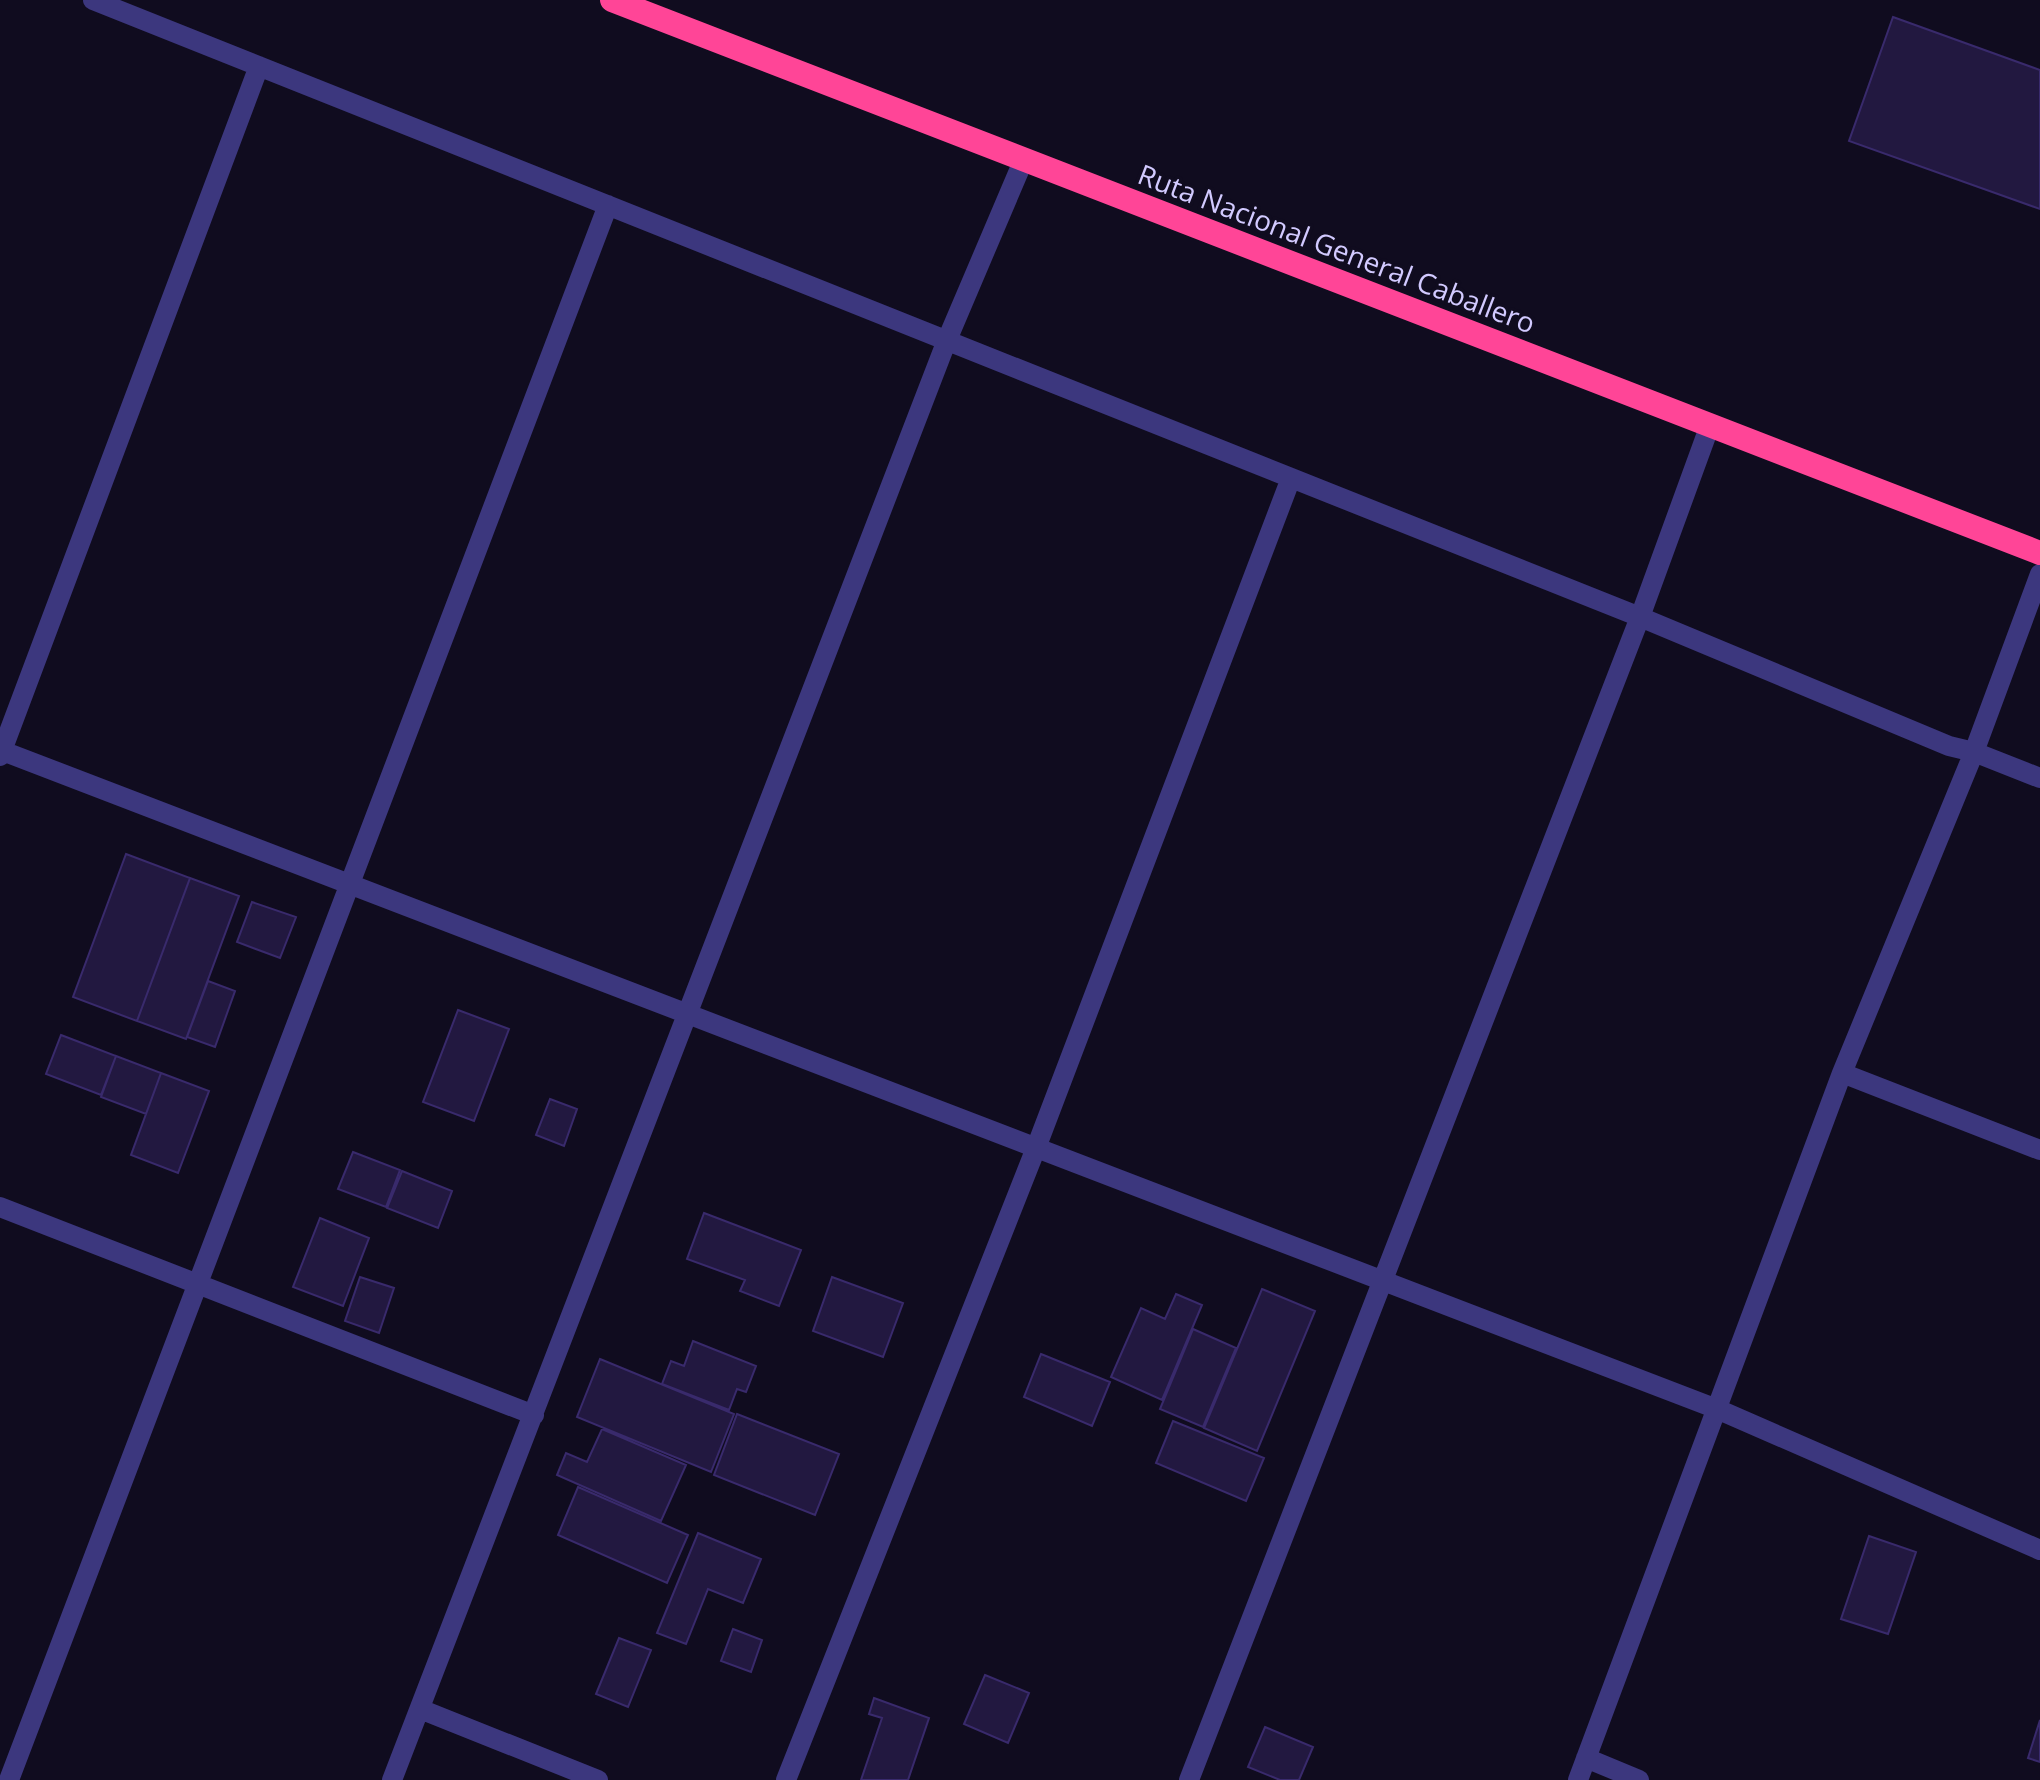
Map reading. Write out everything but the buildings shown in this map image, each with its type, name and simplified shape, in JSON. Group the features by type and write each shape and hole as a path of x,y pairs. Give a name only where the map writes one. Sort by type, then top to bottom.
{"highway":[{"name":"Ruta Nacional General Caballero","path":"612,0 2040,553"}],"street":[{"path":"93,0 1640,617 1949,746 1974,752 2040,778"},
{"path":"259,66 1,752 1717,1409 2040,1550"},
{"path":"392,1780 947,340 1024,159"},
{"path":"9,1780 608,205"},
{"path":"1189,1780 1640,617 1710,425"},
{"path":"786,1780 1036,1148 1291,478"},
{"path":"1578,1780 1842,1073 1974,752 2040,574"},
{"path":"1842,1073 2040,1150"},
{"path":"0,1207 534,1415"},
{"path":"420,1709 598,1780"},
{"path":"1586,1758 1639,1780"}]}
